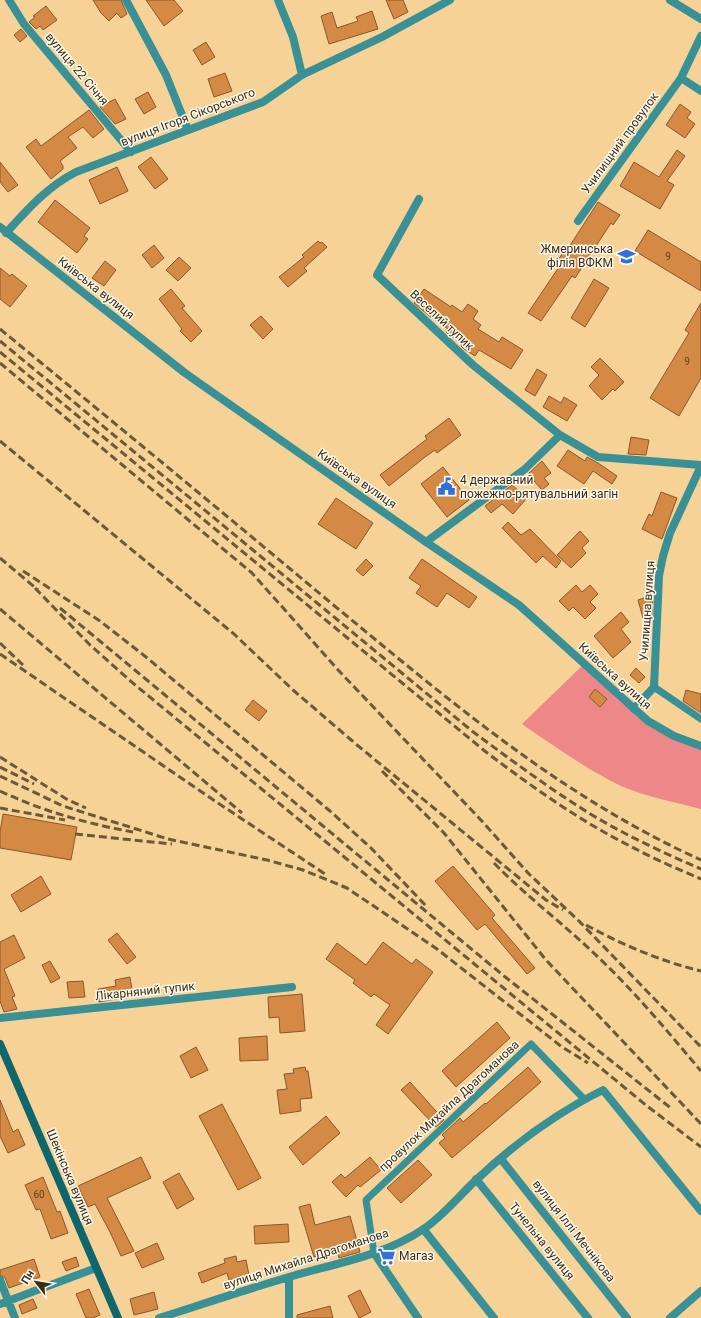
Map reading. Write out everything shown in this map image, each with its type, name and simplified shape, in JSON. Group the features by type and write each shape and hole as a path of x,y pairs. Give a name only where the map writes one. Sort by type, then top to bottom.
{"main road":[{"name":"Шекінська вулиця","path":"0,1045 118,1318"}],"street":[{"name":"вулиця 22 Січня","path":"9,0 24,24 130,152"},
{"path":"126,0 166,75 188,130"},
{"path":"278,0 293,37 302,75"},
{"name":"вулиця Ігоря Сікорського","path":"3,230 34,201 62,179 76,172 263,102 302,75 382,37 450,0"},
{"path":"670,0 701,19"},
{"name":"Училищний провулок","path":"578,221 681,78 701,36"},
{"path":"681,78 701,91"},
{"name":"Веселий тупик","path":"419,199 377,275 473,365 560,435"},
{"name":"Київська вулиця","path":"3,230 185,374 524,609 634,710 665,732 701,746"},
{"path":"426,542 525,469 560,435 598,457 701,465"},
{"name":"Училищна вулиця","path":"654,687 659,576 663,556 670,534 701,465"},
{"path":"634,710 654,687"},
{"name":"Лікарняний тупик","path":"0,1018 292,987"},
{"name":"вулиця Михайла Драгоманова","path":"159,1318 289,1277 374,1253 411,1237 424,1230 476,1179 533,1132 584,1099 603,1090 701,1211"},
{"name":"вулиця Іллі Мечнікова","path":"501,1159 627,1318"},
{"name":"Тунельна вулиця","path":"476,1179 588,1318"},
{"path":"424,1230 494,1318"},
{"path":"374,1253 418,1318"},
{"path":"0,1304 96,1268"},
{"path":"289,1277 289,1318"},
{"path":"0,1280 15,1318"},
{"path":"670,1318 701,1291"}],"lane":[{"path":"654,687 701,719"},
{"name":"провулок Михайла Драгоманова","path":"374,1253 366,1200 531,1044 584,1099"}],"shaded area":[{"path":"584,664 648,721 701,746 701,809 650,796 621,786 583,765 522,724"}],"building":[{"path":"93,0 121,0 127,14 121,18 117,13 109,21 101,13"},
{"path":"146,0 174,0 183,11 164,26"},
{"path":"386,0 403,0 408,12 394,19"},
{"path":"46,6 57,20 43,30 40,26 36,29 29,22 35,17 33,16"},
{"path":"372,11 378,29 329,44 321,16 332,12 337,28 358,21 356,17"},
{"path":"21,29 27,36 20,42 14,35"},
{"path":"206,42 215,57 202,65 193,50"},
{"path":"225,73 232,91 214,97 208,79"},
{"path":"148,92 156,107 144,114 135,99"},
{"path":"115,99 126,119 115,124 100,107"},
{"path":"680,104 691,112 687,118 695,124 685,138 666,125"},
{"path":"89,110 104,129 93,138 83,127 68,137 77,148 60,161 63,169 51,179 26,147 36,139 41,146"},
{"path":"677,150 685,156 667,181 674,185 660,209 620,186 634,162 659,177"},
{"path":"151,157 168,179 155,189 138,167"},
{"path":"0,162 18,185 8,192 0,182"},
{"path":"117,167 128,191 100,204 89,180"},
{"path":"55,200 90,228 84,236 88,239 77,253 38,222"},
{"path":"598,202 620,215 613,225 611,223 575,278 572,276 541,321 528,313 559,267 555,265 567,246 569,247"},
{"path":"648,230 701,262 701,291 635,251"},
{"path":"318,241 320,243 322,242 327,247 304,268 307,271 288,287 279,277 304,257 302,255"},
{"path":"154,245 164,258 152,268 142,255"},
{"path":"179,257 191,268 178,281 166,270"},
{"path":"105,261 116,270 104,286 92,278"},
{"path":"0,268 10,276 12,274 27,286 10,307 0,299"},
{"path":"594,279 609,288 585,327 571,318"},
{"path":"171,289 185,306 182,308 202,331 191,342 180,331 182,329 159,299"},
{"path":"424,289 451,307 452,305 462,312 468,304 478,311 473,319 481,325 478,329 499,342 502,337 523,350 511,369 479,350 475,356 464,349 461,346 462,344 446,332 448,329 414,303"},
{"path":"701,303 701,378 679,416 650,398 689,333 685,330"},
{"path":"261,316 273,329 263,339 250,325"},
{"path":"600,358 624,382 615,391 613,389 602,400 589,386 599,375 591,367"},
{"path":"537,369 547,375 535,396 525,390"},
{"path":"549,396 561,403 564,397 577,405 567,421 543,407"},
{"path":"449,418 461,435 437,453 435,450 425,457 389,486 380,475 427,439 425,436"},
{"path":"631,437 649,440 646,455 628,454"},
{"path":"568,450 585,461 587,457 617,476 612,484 593,471 584,484 557,466"},
{"path":"542,461 551,473 544,478 549,484 542,490 528,474"},
{"path":"443,467 469,500 447,517 421,484"},
{"path":"512,485 527,498 513,514 502,504 491,513 485,506"},
{"path":"661,492 677,498 662,539 642,529 649,514 652,516"},
{"path":"336,498 373,523 356,549 318,524"},
{"path":"508,522 521,535 530,529 561,561 556,568 543,556 536,563 502,528"},
{"path":"580,531 589,541 582,548 586,553 571,568 557,555"},
{"path":"366,559 373,566 363,576 356,570"},
{"path":"422,559 477,597 469,608 447,593 437,607 416,593 421,586 409,578"},
{"path":"576,585 582,592 590,585 598,594 590,602 596,608 585,619 573,607 569,611 559,601"},
{"path":"653,595 652,615 643,618 638,600"},
{"path":"621,612 629,622 621,629 631,642 613,658 594,636"},
{"path":"636,668 645,677 639,683 630,675"},
{"path":"595,689 607,699 600,707 589,697"},
{"path":"686,690 701,694 701,713 683,701"},
{"path":"253,700 267,711 259,721 245,710"},
{"path":"3,814 77,827 71,860 0,848 0,832"},
{"path":"453,866 495,915 492,918 535,968 527,974 485,924 477,930 435,881"},
{"path":"41,876 51,894 21,912 11,895"},
{"path":"117,933 136,957 127,964 108,940"},
{"path":"14,935 25,958 4,969 15,996 12,997 17,1009 4,1012 0,1001 0,942"},
{"path":"383,942 412,964 416,959 433,972 388,1034 376,1025 390,1005 374,994 371,997 353,983 355,980 326,959 337,943 366,965"},
{"path":"50,961 60,978 51,983 42,965"},
{"path":"130,977 133,996 99,1002 98,989 116,986 115,980"},
{"path":"83,981 85,997 69,998 67,982"},
{"path":"302,994 305,1031 280,1033 279,1017 269,1018 268,997"},
{"path":"497,1022 510,1038 456,1087 442,1071"},
{"path":"267,1036 268,1060 240,1061 239,1038"},
{"path":"196,1047 208,1070 191,1078 180,1056"},
{"path":"305,1067 306,1071 308,1071 312,1098 300,1099 301,1111 280,1114 277,1090 287,1089 284,1074 294,1073 293,1069"},
{"path":"528,1067 541,1082 452,1158 439,1143 445,1138 442,1135 460,1118 463,1122 485,1103 486,1104"},
{"path":"410,1082 444,1120 436,1127 401,1090"},
{"path":"0,1100 13,1132 18,1129 25,1145 8,1153 0,1136"},
{"path":"222,1104 261,1178 238,1190 199,1116"},
{"path":"326,1116 340,1133 303,1165 289,1147"},
{"path":"141,1157 151,1178 107,1198 134,1251 121,1256 95,1204 88,1207 78,1186"},
{"path":"370,1157 381,1170 360,1187 358,1185 346,1197 332,1182 341,1174 345,1178"},
{"path":"418,1160 432,1175 401,1203 387,1188"},
{"path":"179,1173 194,1199 177,1209 163,1182"},
{"path":"43,1177 57,1212 60,1211 68,1233 51,1239 40,1209 36,1210 25,1185"},
{"path":"310,1204 315,1225 350,1216 360,1252 339,1258 337,1250 314,1257 299,1207"},
{"path":"288,1224 289,1242 255,1244 254,1226"},
{"path":"157,1243 164,1259 142,1268 135,1253"},
{"path":"236,1256 237,1262 246,1260 249,1275 229,1280 227,1273 202,1283 198,1273 225,1263 224,1259"},
{"path":"76,1257 79,1266 66,1271 62,1262"},
{"path":"34,1259 40,1277 9,1288 5,1278 0,1275 0,1270"},
{"path":"89,1289 100,1315 93,1318 86,1318 76,1294"},
{"path":"360,1290 371,1312 359,1318 348,1296"},
{"path":"154,1292 158,1309 134,1315 130,1299"},
{"path":"33,1299 37,1308 22,1314 19,1305"},
{"path":"330,1306 333,1318 297,1318 297,1315"}],"railway":[{"path":"0,329 331,603 507,744 600,806 649,835 701,860"},
{"path":"0,341 472,731 546,785 592,815 646,844 701,869"},
{"path":"0,352 503,765 557,803 613,837 649,856 701,879"},
{"path":"0,363 252,573 340,672 480,819 529,874 579,921 701,1047"},
{"path":"0,441 234,634 293,690 357,745 546,900 563,910"},
{"path":"0,558 38,590"},
{"path":"23,571 100,621 146,657 330,811 371,848 428,908"},
{"path":"35,588 90,645 134,684 647,1106 701,1147"},
{"path":"60,608 504,976 672,1109"},
{"path":"0,609 242,813"},
{"path":"0,643 23,665"},
{"path":"0,654 212,799 328,876"},
{"path":"0,757 68,800 86,808"},
{"path":"0,767 34,784"},
{"path":"382,771 444,833 546,960 701,1124"},
{"path":"0,776 63,806 168,839 267,860 303,870 347,888 437,949 562,1047 588,1063"},
{"path":"0,791 32,805 65,816 133,832"},
{"path":"0,808 65,820"},
{"path":"75,834 172,844"},
{"path":"494,863 613,971 652,1013 701,1071"},
{"path":"586,925 642,952 701,971"}],"place":[{"name":"Жмеринська філія ВФКМ","path":"626,256"},
{"name":"4 державний пожежно-рятувальний загін","path":"447,487"},
{"name":"Магаз","path":"386,1256"}]}
